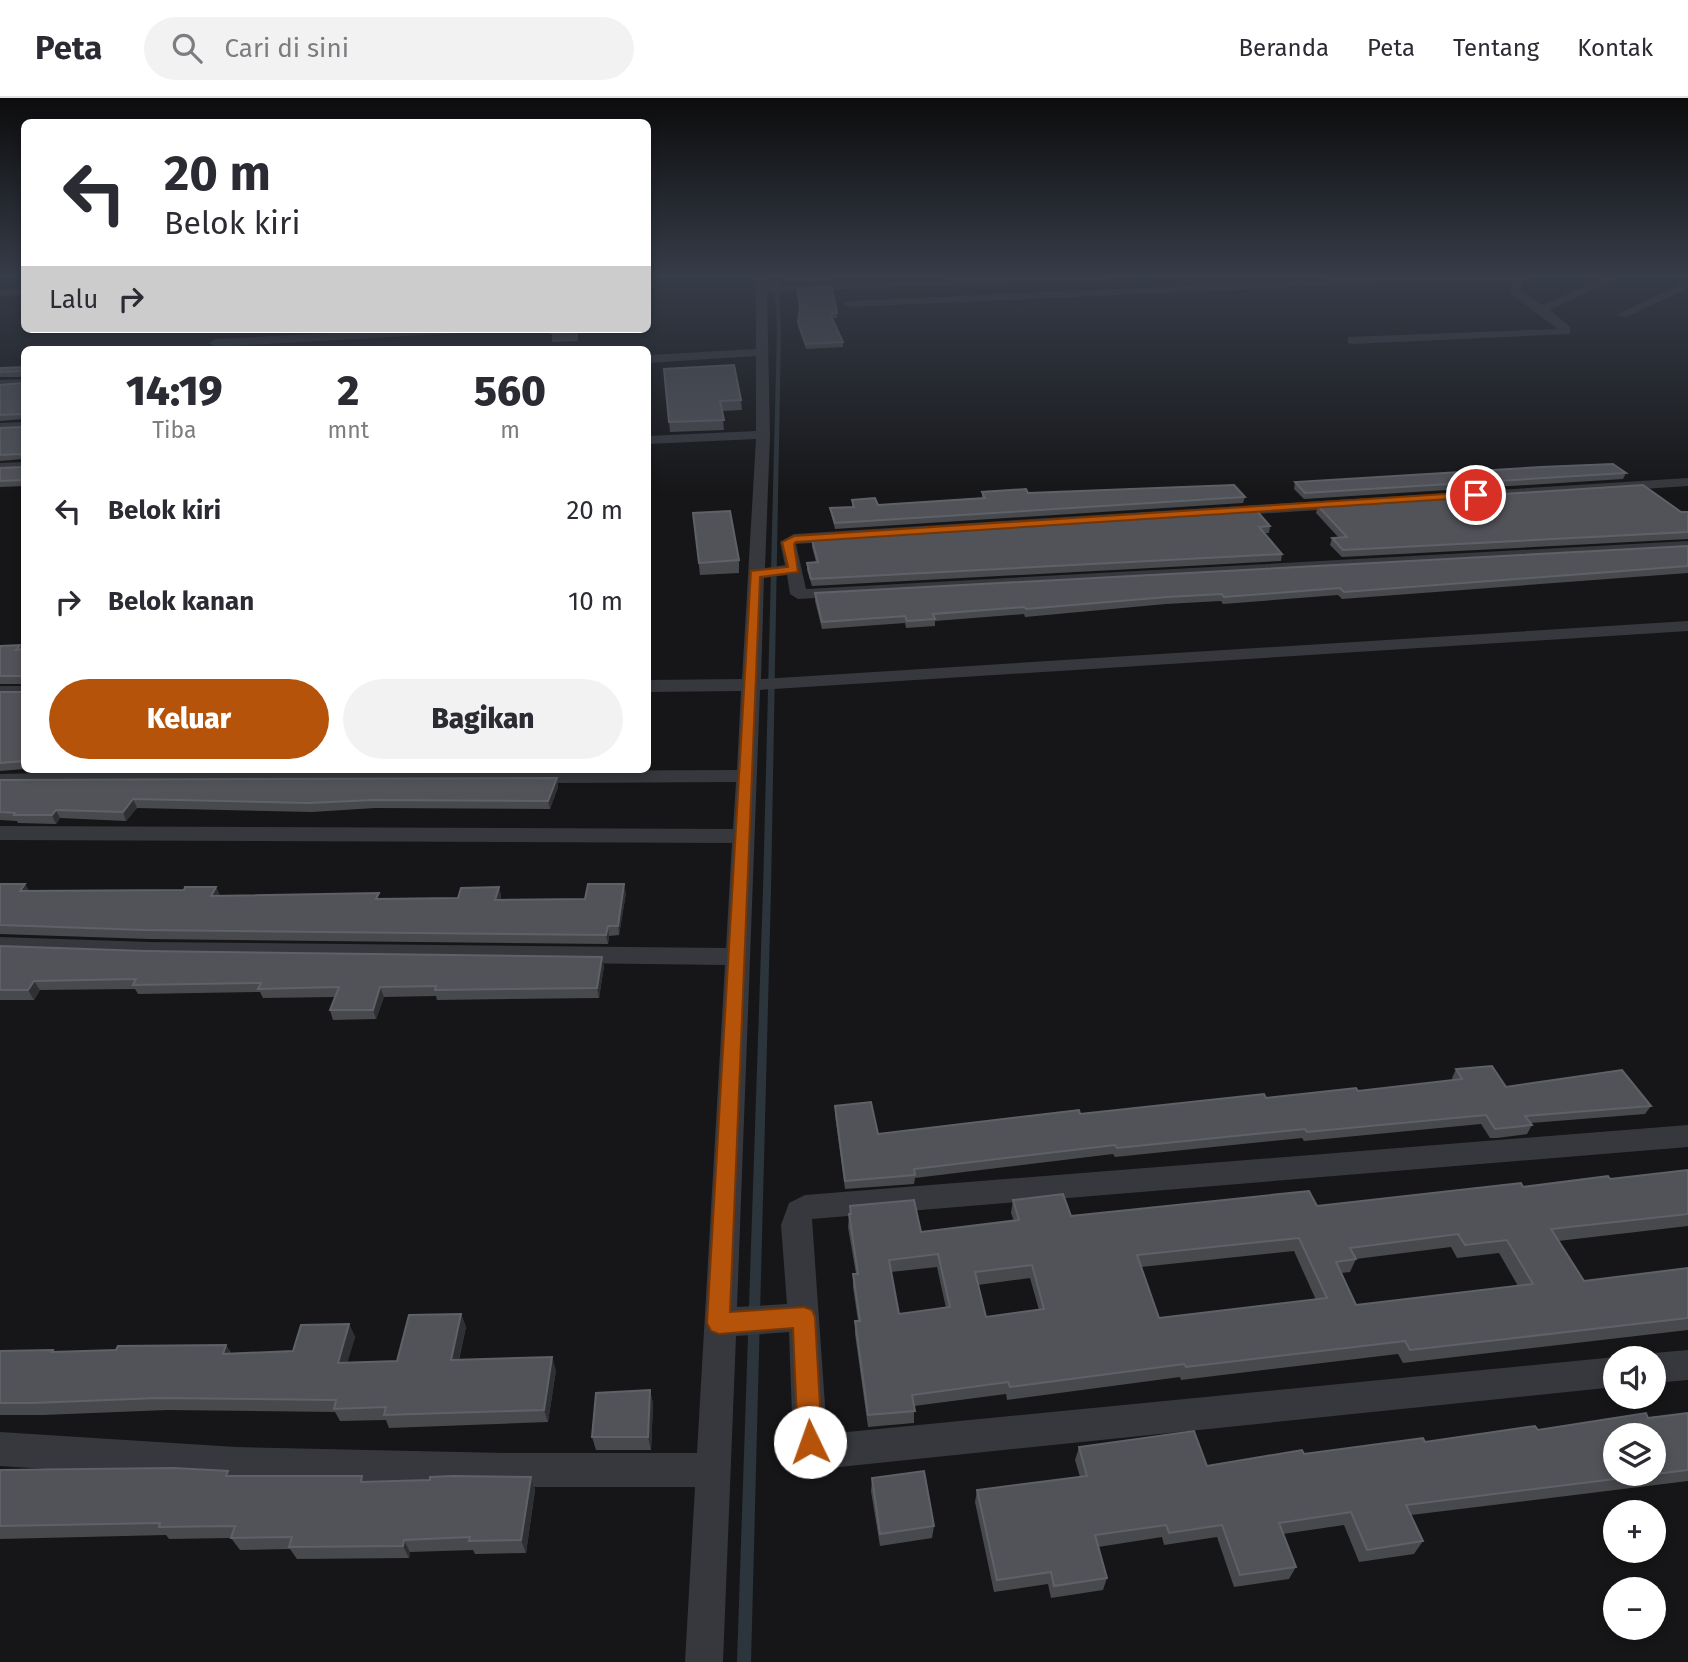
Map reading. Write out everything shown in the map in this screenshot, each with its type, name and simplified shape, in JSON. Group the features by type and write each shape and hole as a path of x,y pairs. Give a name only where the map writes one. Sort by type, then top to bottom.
{"street":[{"path":"704,1662 715,1470 728,1323 737,957 749,685 760,574 762,348"},
{"path":"651,359 762,352"},
{"path":"0,384 21,383"},
{"path":"0,427 21,426"},
{"path":"651,440 763,435"},
{"path":"0,467 21,466"},
{"path":"1688,482 794,539 788,542 789,570 798,594 1688,546"},
{"path":"760,574 789,570"},
{"path":"651,685 749,685 1688,626"},
{"path":"0,692 21,692"},
{"path":"0,780 50,775 745,776"},
{"path":"0,833 743,836"},
{"path":"0,944 150,950 737,957"},
{"path":"1603,1373 820,1452 810,1442 796,1318 796,1225 799,1212 805,1207 1688,1136"},
{"path":"728,1323 796,1318"},
{"path":"1666,1367 1688,1365"},
{"path":"0,1449 236,1464 506,1470 715,1470"}],"building":[{"path":"734,365 741,400 720,401 724,420 669,422 664,369"},
{"path":"21,367 21,371 0,372 0,368"},
{"path":"21,383 21,414 0,415 0,385"},
{"path":"21,427 21,454 0,455 0,428"},
{"path":"1613,464 1626,473 1305,493 1295,482 1541,467"},
{"path":"21,467 21,480 0,481 0,468"},
{"path":"1234,485 1245,497 835,523 830,508 854,507 852,500 875,498 878,505 985,498 982,492 1026,489 1028,493"},
{"path":"1643,485 1681,512 1688,512 1688,532 1343,550 1332,538 1347,537 1318,506"},
{"path":"1256,510 1270,526 1259,527 1282,554 811,579 807,563 818,562 812,540"},
{"path":"730,511 739,560 699,563 693,513"},
{"path":"1688,546 1688,566 1344,592 1340,588 1224,597 1222,594 1167,597 1026,609 1024,607 933,614 935,619 907,621 905,616 822,622 815,593"},
{"path":"20,645 16,650 21,649 21,676 0,676 0,646"},
{"path":"0,692 21,692 21,761 0,763"},
{"path":"557,778 548,801 373,800 309,803 133,799 123,812 56,810 52,815 14,815 15,813 0,812 0,780"},
{"path":"0,884 25,884 20,891 184,890 185,887 216,887 211,896 379,893 376,899 458,898 461,888 499,887 495,900 585,899 588,884 624,884 618,926 608,926 606,935 145,930 0,925"},
{"path":"0,946 145,951 602,957 597,988 435,990 436,986 380,987 373,1010 330,1010 339,987 258,989 261,983 133,985 136,979 34,981 28,990 0,990"},
{"path":"1492,1066 1506,1087 1622,1070 1651,1106 1525,1116 1532,1125 1495,1129 1486,1115 1307,1132 1305,1129 1117,1148 1115,1145 914,1169 915,1175 845,1181 835,1106 871,1102 878,1134 1079,1110 1080,1114 1264,1094 1266,1098 1356,1088 1358,1091 1462,1079 1456,1069"},
{"path":"1688,1170 1688,1214 1551,1229 1584,1281 1688,1268 1688,1318 1410,1350 1405,1341 1186,1367 1184,1364 1010,1387 1008,1382 912,1395 915,1411 868,1415 855,1321 860,1321 853,1274 858,1274 850,1206 914,1200 921,1232 1019,1220 1013,1200 1063,1194 1071,1216 1309,1191 1317,1206 1521,1183 1523,1187 1608,1176 1610,1179","holes":["1458,1234 1465,1245 1507,1240 1533,1284 1356,1305 1336,1262 1356,1259 1350,1248","1299,1238 1327,1298 1159,1318 1137,1255","938,1254 950,1307 899,1314 889,1260","1032,1265 1044,1309 986,1317 975,1272"]},
{"path":"461,1314 451,1360 552,1357 544,1410 384,1415 386,1407 334,1409 336,1400 158,1398 0,1403 0,1351 53,1350 52,1352 116,1350 118,1346 226,1345 223,1354 293,1351 301,1325 349,1324 338,1363 397,1361 409,1315"},
{"path":"650,1390 648,1437 592,1437 596,1393"},
{"path":"1646,1413 1648,1418 1688,1413 1688,1470 1666,1473 1666,1423 1603,1423 1603,1481 1406,1505 1423,1541 1367,1550 1351,1512 1279,1523 1296,1567 1240,1575 1222,1525 1169,1533 1166,1525 1095,1535 1107,1578 1054,1586 1051,1572 997,1580 977,1490 1087,1476 1079,1447 1194,1431 1207,1466 1302,1450 1304,1454 1423,1438 1425,1442 1535,1426 1538,1430"},
{"path":"173,1468 228,1471 226,1476 362,1476 361,1482 430,1480 430,1477 453,1476 531,1477 521,1540 469,1541 470,1537 404,1540 403,1546 289,1547 292,1537 231,1538 235,1526 159,1527 160,1523 0,1526 0,1470"},
{"path":"924,1471 934,1526 880,1534 872,1478"}],"waterway":[{"path":"744,1662 767,890 779,348"}],"route":[{"path":"810,1442 804,1317 719,1323 755,574 794,569 788,542 794,539 1476,495"}]}
